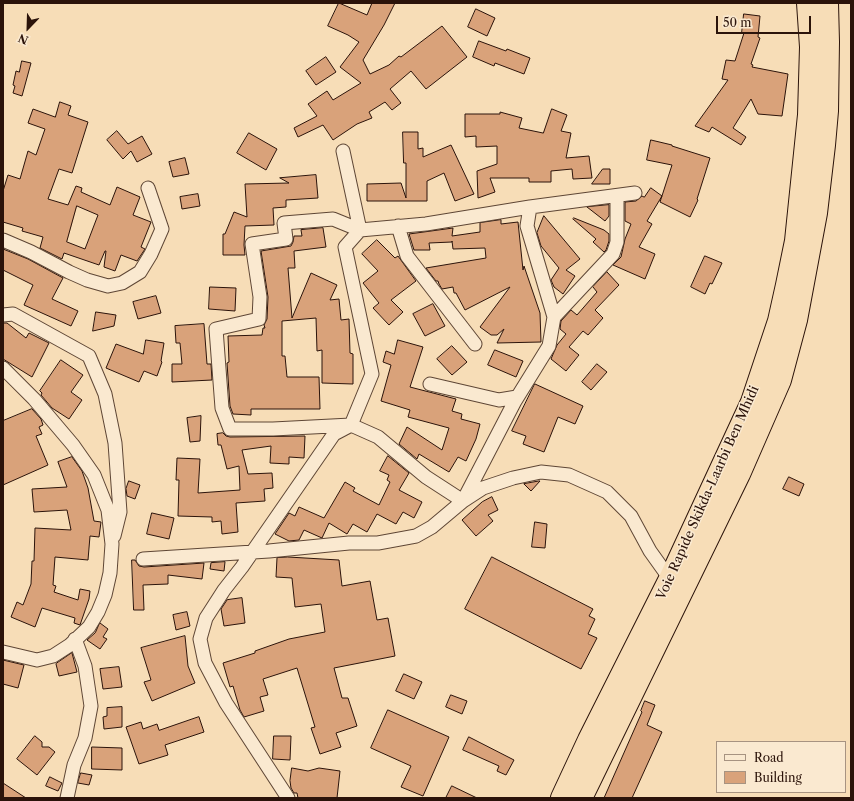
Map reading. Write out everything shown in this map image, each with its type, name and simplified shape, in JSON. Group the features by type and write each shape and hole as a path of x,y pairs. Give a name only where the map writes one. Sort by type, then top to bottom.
{"highway":[{"name":"Voie Rapide Skikda-Laarbi Ben Mhidi","path":"562,798 589,740 670,579 752,402 779,321 788,285 796,241 809,115 811,47 808,3"},
{"name":"Voie Rapide Skikda-Laarbi Ben Mhidi","path":"581,798 739,474 780,380 796,320 816,213 827,111 827,3"}],"street":[{"path":"343,151 360,230"},
{"path":"3,240 31,252 87,280 108,286 122,283 140,272 151,254 162,229 148,188"},
{"path":"463,501 426,477 378,437 351,425 273,429 230,429 222,408 216,329 259,319 260,297 252,244 286,239 284,223 333,219 360,230 426,224 530,207 635,193"},
{"path":"554,317 613,254 617,242 617,196"},
{"path":"463,501 518,397 549,346 554,317 527,226 530,207"},
{"path":"398,226 407,256 475,344"},
{"path":"288,798 226,703 205,663 200,639 206,618 224,590 242,567 334,434 351,425 372,374 345,247 360,230"},
{"path":"3,315 13,314 89,356 105,394 115,443 120,512 112,544 110,573 105,595 98,612 89,627 53,656 37,660 3,652"},
{"path":"3,368 34,399 73,445 94,474 108,510 112,544"},
{"path":"430,384 499,400 518,397"},
{"path":"143,560 349,543 378,543 416,536 432,527 463,501 483,488 513,478 541,472 569,474 608,492 631,516 650,552 670,579"},
{"path":"67,798 74,765 85,738 91,706 85,666 75,639"}],"building":[{"path":"339,3 367,15 372,3 395,3 363,60 370,74 389,65 399,56 401,57 442,26 467,57 426,89 411,71 390,89 401,103 392,110 385,102 369,112 372,118 357,124 333,140 323,125 298,137 294,128 317,116 308,104 327,91 333,100 361,83 340,67 359,42 328,26"},
{"path":"476,9 495,18 487,36 468,27"},
{"path":"744,14 760,16 758,37 760,38 751,64 753,65 752,67 788,74 782,116 758,114 751,99 733,128 746,137 741,145 712,127 709,132 695,126 728,80 722,79 726,60 735,61 744,33 742,33"},
{"path":"479,41 506,51 507,49 530,58 524,74 495,63 494,66 473,57"},
{"path":"326,57 336,72 316,85 306,71"},
{"path":"22,61 31,63 22,96 13,93 15,86 13,85 16,71 19,72"},
{"path":"60,102 71,106 68,115 88,122 72,173 59,169 48,199 68,205 76,186 82,188 81,192 110,205 117,187 140,197 133,215 151,222 141,247 145,249 137,261 121,255 115,271 104,267 106,251 99,265 64,253 62,259 40,248 43,237 22,231 23,228 3,222 3,191 8,175 20,179 28,151 36,155 45,129 28,123 33,109 55,117","holes":["77,206 98,215 85,249 67,242"]},
{"path":"552,109 567,115 561,131 571,133 566,158 589,156 592,178 573,179 572,169 551,171 551,182 529,182 529,178 490,178 495,192 478,198 477,171 497,164 497,146 476,147 476,136 465,137 465,114 500,114 500,112 522,118 519,128 543,133"},
{"path":"117,131 128,144 142,136 152,154 137,162 131,151 123,159 107,140"},
{"path":"403,132 418,132 418,149 423,148 423,157 451,145 474,194 455,201 444,173 427,181 427,201 367,201 367,184 401,183 406,198 406,163 404,163"},
{"path":"249,133 277,149 266,170 237,153"},
{"path":"651,140 672,145 710,158 697,199 698,200 690,217 660,202 672,165 647,160"},
{"path":"185,158 189,174 173,177 169,162"},
{"path":"603,169 610,169 610,184 592,184"},
{"path":"316,175 318,198 286,200 286,207 273,208 274,225 245,226 245,255 223,255 223,234 225,234 234,212 247,217 245,184 289,183 280,178"},
{"path":"651,188 662,196 647,221 652,224 639,247 655,254 645,279 613,265 621,257 625,239 631,224 625,221 625,202 636,201 642,196 644,197"},
{"path":"198,194 200,206 182,209 180,197"},
{"path":"609,205 609,216 605,221 587,207"},
{"path":"544,216 580,259 566,270 575,276 563,294 554,287 551,280 559,268 541,246 537,233"},
{"path":"574,218 604,230 609,234 609,241 604,252 593,242 596,239 573,219"},
{"path":"501,220 501,224 518,222 523,270 524,266 540,313 541,342 497,343 504,329 497,335 491,335 480,327 510,287 465,310 456,293 454,293 453,287 442,289 438,281 436,281 426,268 486,258 485,248 453,249 452,241 429,243 430,250 414,250 409,234 453,228 452,236 480,232 480,223"},
{"path":"323,228 326,247 294,251 295,268 288,268 292,318 311,273 337,285 330,300 339,299 341,320 349,319 350,353 353,354 353,384 322,383 322,350 317,351 316,318 282,321 282,356 285,356 287,377 319,377 320,409 251,409 251,415 233,414 230,406 227,363 229,362 228,336 262,335 263,328 265,328 264,325 267,319 268,297 261,251 291,246 294,236 302,236 301,230"},
{"path":"377,240 395,258 398,256 416,281 391,300 403,312 389,325 373,308 379,303 363,283 378,271 362,254"},
{"path":"3,249 28,259 63,278 52,299 78,311 71,326 24,305 33,285 3,270"},
{"path":"705,256 722,263 712,284 710,283 705,294 691,287"},
{"path":"607,272 619,285 595,310 603,318 588,335 583,331 569,347 579,355 566,371 551,359 557,345 566,334 560,329 561,321 571,310 577,315 597,292 593,287"},
{"path":"210,287 236,288 235,311 209,309"},
{"path":"156,296 161,313 138,319 133,302"},
{"path":"433,304 445,326 425,336 413,314"},
{"path":"96,312 116,315 114,326 93,331"},
{"path":"3,323 7,323 26,338 29,333 49,343 32,377 3,359"},
{"path":"204,324 207,364 211,364 212,380 172,382 172,364 182,364 180,343 176,343 175,326"},
{"path":"146,340 164,343 162,362 157,376 144,371 139,382 106,368 116,344 143,354"},
{"path":"398,340 423,347 410,387 456,399 452,411 462,414 461,419 480,424 476,439 466,461 458,457 449,472 419,454 417,459 399,444 407,427 442,450 449,428 408,417 410,410 381,401 391,365 383,362 386,351 394,354"},
{"path":"452,346 467,362 452,375 437,359"},
{"path":"495,350 523,361 516,377 488,365"},
{"path":"61,360 83,375 71,392 82,400 69,419 52,408 41,395 42,393 40,391"},
{"path":"597,364 607,372 591,390 582,382"},
{"path":"535,384 583,406 575,424 558,417 544,452 523,444 526,436 512,431"},
{"path":"32,409 41,419 43,425 39,427 42,434 36,436 48,465 3,485 3,421"},
{"path":"201,416 200,441 190,442 187,418"},
{"path":"223,433 230,437 305,436 304,458 289,457 289,464 270,463 271,446 242,450 248,474 272,473 273,488 264,489 265,501 236,503 238,532 222,534 221,521 212,522 212,517 178,516 179,480 176,480 177,458 200,459 198,493 240,490 239,466 227,469 221,445 218,445 217,434"},
{"path":"388,456 409,473 399,490 422,502 414,518 403,512 396,524 377,514 367,532 353,524 347,534 329,523 322,538 304,530 299,540 289,541 275,534 289,513 295,516 299,507 324,518 345,482 355,488 353,491 379,505 390,482 387,480 389,475 380,471"},
{"path":"72,457 82,471 88,488 94,521 101,522 99,537 90,536 88,560 55,557 53,585 56,586 54,592 78,600 80,589 90,591 89,599 80,625 74,623 75,618 42,608 35,627 11,617 17,602 23,605 31,584 32,561 34,561 35,528 71,530 67,510 34,512 32,489 67,487 58,462"},
{"path":"789,477 804,484 799,496 783,489"},
{"path":"129,481 140,485 135,499 127,496 126,489"},
{"path":"540,481 531,491 524,484"},
{"path":"492,497 498,510 488,515 493,521 476,536 462,520 482,502"},
{"path":"152,513 174,518 169,539 147,534"},
{"path":"535,522 547,524 545,548 532,547"},
{"path":"288,557 339,560 342,586 370,581 377,620 388,618 395,656 334,668 342,698 348,698 357,726 336,733 341,747 320,754 311,728 315,727 297,668 263,679 268,695 260,697 264,711 244,717 240,710 233,686 230,687 223,663 255,653 255,651 289,639 325,632 321,604 295,607 292,578 276,577 277,558"},
{"path":"492,557 593,609 589,616 595,619 588,634 597,638 581,669 465,609"},
{"path":"132,560 135,560 139,566 144,567 204,563 202,579 168,575 168,584 143,585 144,610 134,610"},
{"path":"225,562 224,571 210,569 211,563"},
{"path":"242,598 245,623 224,626 221,609 227,600"},
{"path":"187,612 190,626 176,630 173,615"},
{"path":"100,623 108,629 103,637 107,639 100,649 87,640 95,633"},
{"path":"185,636 188,666 195,683 152,701 144,682 151,680 141,648"},
{"path":"72,653 77,672 59,676 56,664"},
{"path":"3,660 24,665 18,688 3,684"},
{"path":"119,667 122,687 103,689 100,669"},
{"path":"404,674 422,682 414,699 396,691"},
{"path":"451,695 467,701 462,714 446,707"},
{"path":"645,701 655,705 647,725 662,732 632,798 604,798 642,712 641,711"},
{"path":"122,707 122,727 104,729 103,717 107,716 107,708"},
{"path":"388,710 449,737 423,796 401,787 411,766 371,748"},
{"path":"199,717 204,732 165,745 168,755 139,764 126,727 141,722 143,729 157,724 159,730"},
{"path":"35,736 42,742 42,747 49,747 55,752 37,775 17,759"},
{"path":"274,736 291,736 290,760 273,759"},
{"path":"469,737 514,760 506,775 497,771 499,766 463,750"},
{"path":"92,747 122,748 122,770 92,769"},
{"path":"292,768 308,771 319,768 340,771 337,798 298,798 297,793 294,793 291,788 290,781"},
{"path":"81,773 92,775 89,785 78,783"},
{"path":"50,777 62,783 58,791 46,786"},
{"path":"3,783 26,798 3,798"},
{"path":"452,786 477,798 446,798"}]}
